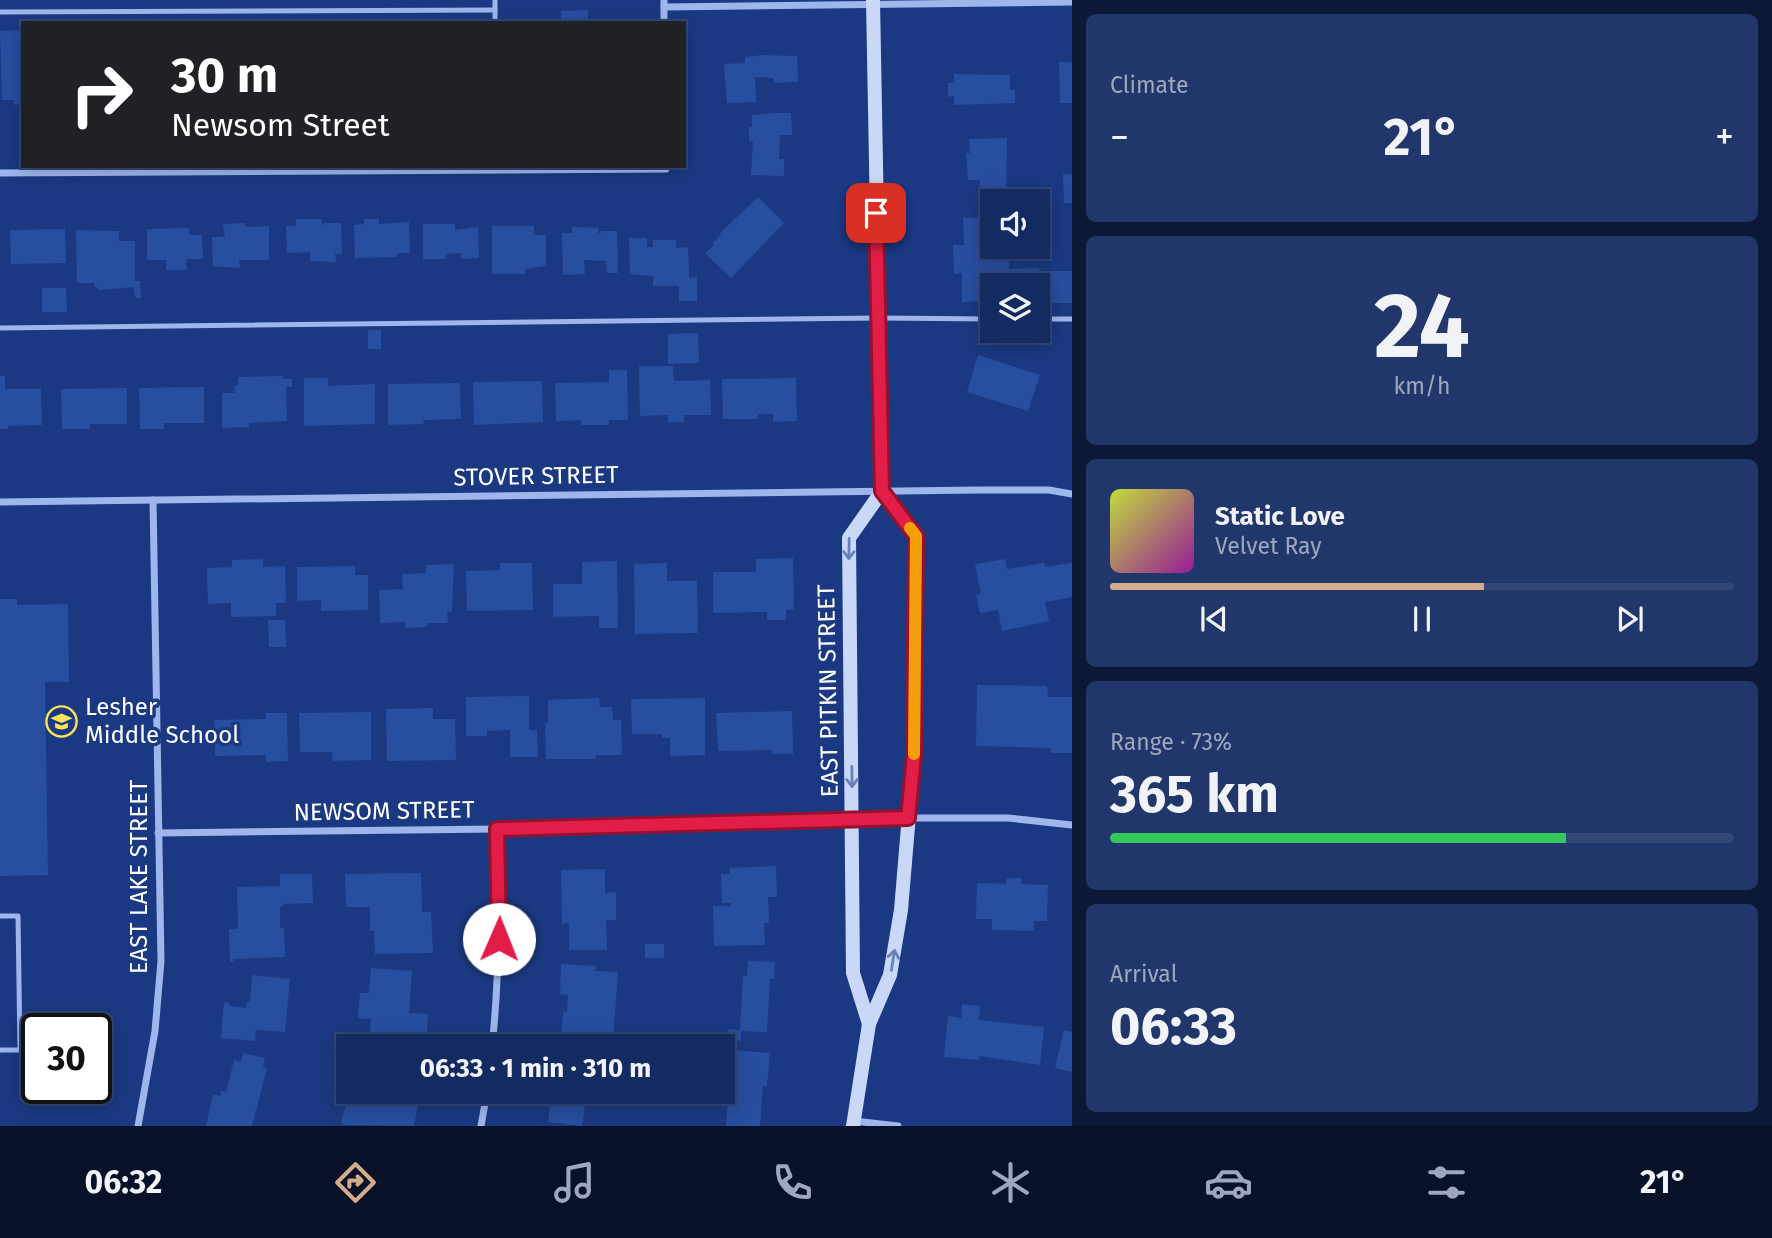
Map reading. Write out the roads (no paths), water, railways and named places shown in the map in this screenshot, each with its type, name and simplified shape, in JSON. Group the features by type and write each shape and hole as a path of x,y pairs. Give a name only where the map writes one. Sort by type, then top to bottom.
{"street":[{"path":"873,1 882,491"},
{"path":"664,21 664,3 1072,2"},
{"path":"0,173 666,168"},
{"name":"STOVER STREET","path":"0,502 882,491 1037,490 1072,494"},
{"name":"EAST PITKIN STREET","path":"854,1123 869,1024 890,975 901,910 914,755 916,536 882,491 849,538 853,973 869,1024"},
{"name":"EAST LAKE STREET","path":"138,1126 155,1031 160,961 153,500"},
{"name":"NEWSOM STREET","path":"158,833 497,829 908,818 1008,818 1072,825"},
{"path":"493,1034 500,917 497,829"},
{"path":"481,1126 485,1104"},
{"path":"854,1123 898,1126"}],"lane":[{"path":"495,0 495,21"},
{"path":"0,12 495,10"},
{"path":"1050,319 1072,318"},
{"path":"0,328 980,319"},
{"path":"0,916 18,916 20,1050 0,1050"}],"place":[{"name":"Lesher Middle School","path":"62,721"}]}
